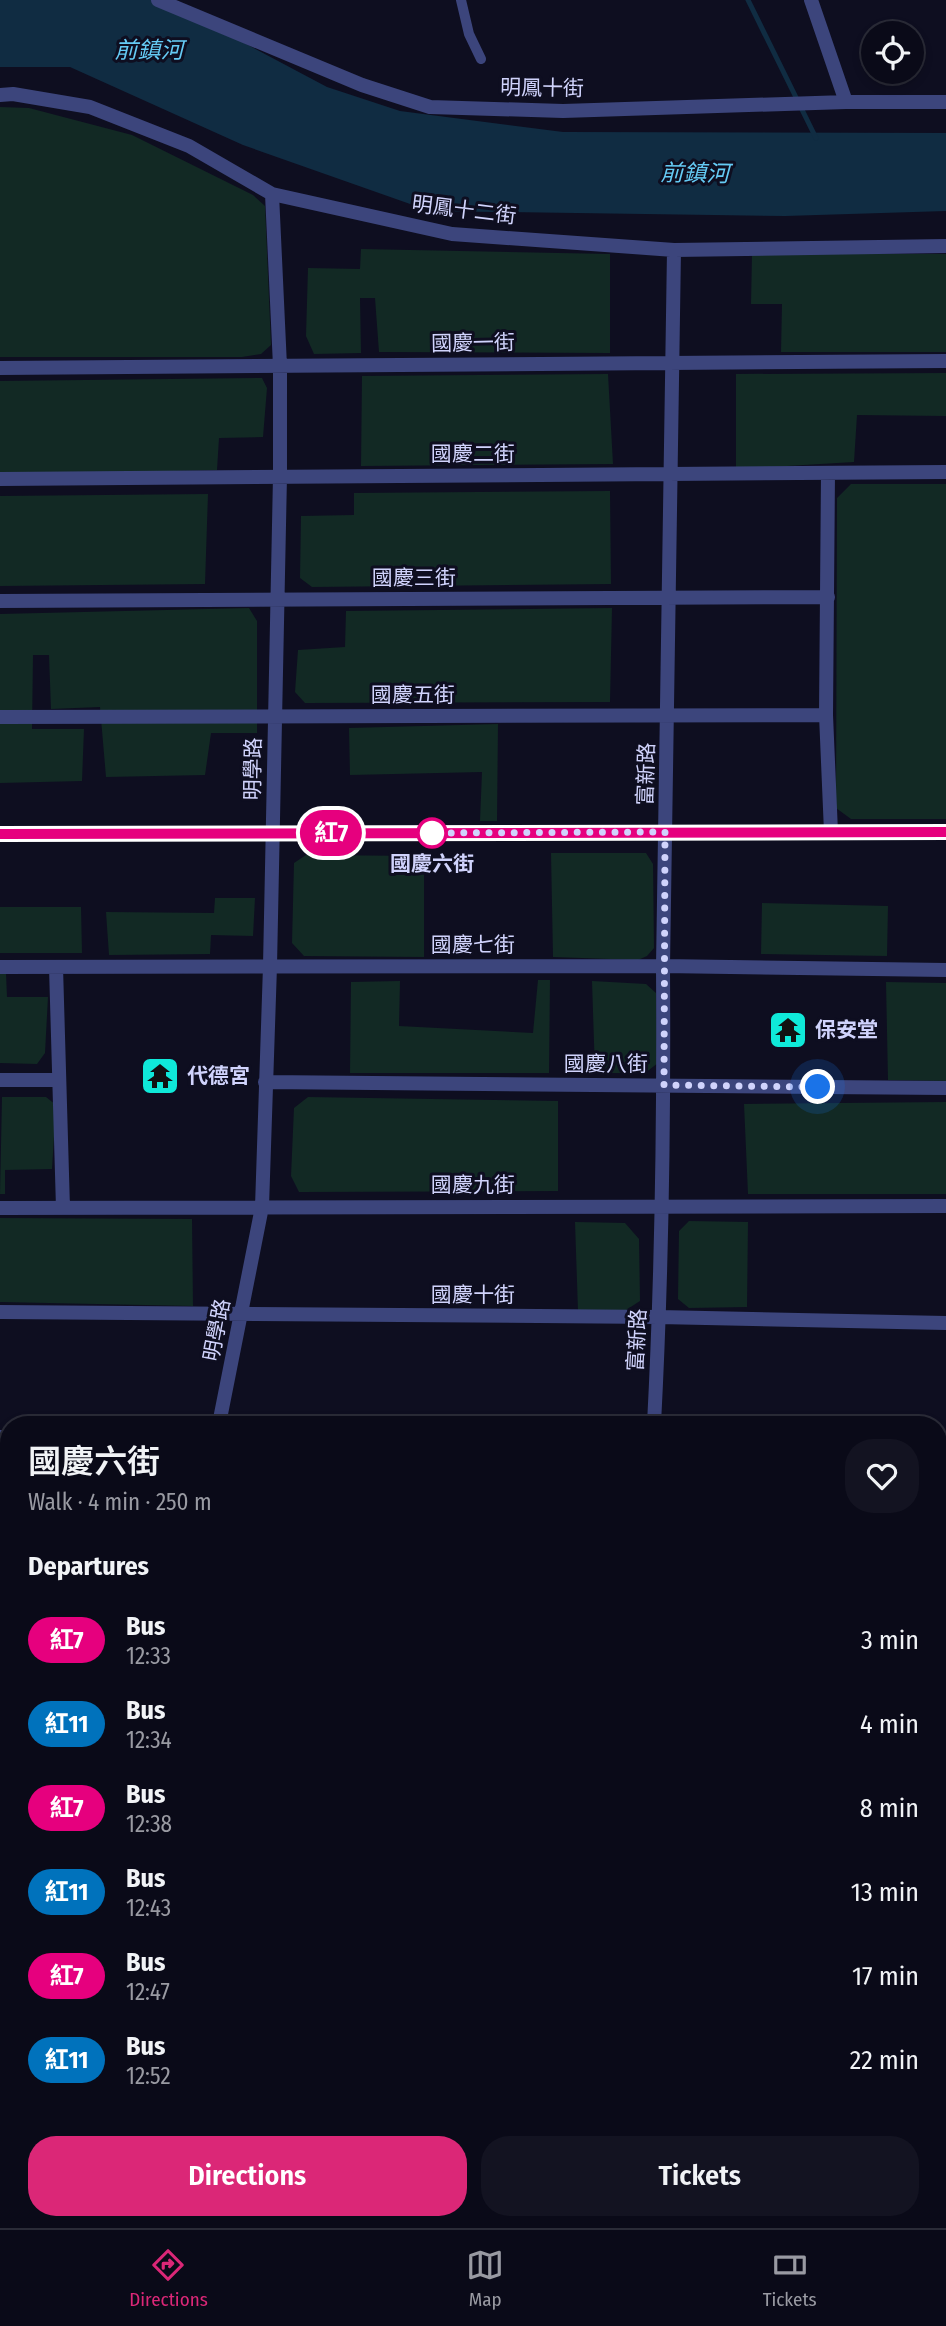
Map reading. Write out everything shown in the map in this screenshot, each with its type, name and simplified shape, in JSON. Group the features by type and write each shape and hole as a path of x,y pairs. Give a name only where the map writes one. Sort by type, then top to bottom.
{"street":[{"name":"明鳳十街","path":"158,0 362,85 430,107 563,111 771,104 946,102"},
{"path":"811,0 846,103"},
{"name":"明鳳十二街","path":"0,94 90,107 189,146 272,194 452,234 674,250 946,246"},
{"name":"明學路","path":"221,1416 262,1207 280,476 280,366 272,194"},
{"name":"富新路","path":"654,1416 664,1085 663,966 669,715 674,250"},
{"name":"國慶一街","path":"0,368 946,361"},
{"name":"國慶二街","path":"0,479 946,472"},
{"path":"828,473 826,715 831,832"},
{"name":"國慶三街","path":"0,601 828,597"},
{"name":"國慶五街","path":"0,717 826,715"},
{"path":"0,834 946,832"},
{"name":"國慶七街","path":"0,967 663,966 946,970"},
{"path":"56,967 64,1208"},
{"path":"0,1080 59,1080"},
{"name":"國慶八街","path":"265,1082 946,1088"},
{"name":"國慶九街","path":"0,1208 946,1206"},
{"name":"國慶十街","path":"0,1312 659,1317 946,1323"}],"lane":[{"path":"461,0 468,34 481,59"}],"green space":[{"path":"0,107 29,108 132,135 253,195 265,206 271,345 261,354 242,357 0,357"},
{"path":"361,249 610,254 610,353 379,352 375,298 360,298 361,353 314,354 306,336 308,268 360,269"},
{"path":"752,254 946,254 946,352 781,352 782,304 751,304"},
{"path":"946,373 946,416 857,415 854,462 736,469 736,374"},
{"path":"608,374 613,464 361,466 362,376"},
{"path":"262,378 267,388 263,437 219,438 217,470 0,475 0,381"},
{"path":"851,484 946,484 946,819 851,819 836,808 837,498"},
{"path":"610,491 611,584 312,587 300,578 301,516 354,515 354,493"},
{"path":"208,494 205,584 0,586 0,496"},
{"path":"249,608 257,621 257,733 211,733 205,775 106,777 100,707 51,709 49,655 33,655 32,729 84,729 82,781 0,783 0,614"},
{"path":"612,608 610,702 305,703 295,692 298,650 345,647 346,611"},
{"path":"498,724 497,821 480,821 482,772 350,775 349,728"},
{"path":"551,853 646,853 653,864 654,948 647,956 638,960 553,957"},
{"path":"306,855 424,856 424,957 304,956 292,943 294,863"},
{"path":"215,898 255,898 253,936 211,935 210,954 109,955 106,912 214,913"},
{"path":"762,903 888,906 887,956 761,954"},
{"path":"0,907 81,907 82,953 0,953"},
{"path":"0,973 6,973 7,997 48,997 45,1053 37,1064 0,1063"},
{"path":"538,980 550,980 549,1073 350,1073 351,982 400,981 399,1026 533,1033"},
{"path":"592,981 646,984 656,993 658,1063 645,1073 595,1073"},
{"path":"886,982 946,983 946,1081 888,1080"},
{"path":"2,1097 46,1097 56,1105 52,1169 5,1170 5,1194 0,1194"},
{"path":"308,1097 558,1101 558,1191 299,1192 291,1176 294,1108"},
{"path":"946,1102 946,1194 748,1194 744,1104"},
{"path":"0,1218 192,1219 193,1306 0,1302"},
{"path":"689,1221 748,1222 747,1307 689,1308 678,1299 679,1231"},
{"path":"575,1222 625,1223 639,1239 640,1301 626,1310 578,1311"}],"water":[{"name":"前鎮河","path":"0,0 156,0 218,29 327,87 400,111 563,132 946,133 946,211 785,216 430,211 243,145 70,67 0,67"}],"waterway":[{"path":"748,0 816,138"}],"bus line":[{"name":"紅7","path":"0,834 946,832"}],"place":[{"name":"國慶六街","path":"432,833"},
{"name":"保安堂","path":"788,1030"},
{"name":"代德宮","path":"160,1076"}],"route":[{"path":"432,833 429,833 665,832 664,1085 818,1087"}]}
